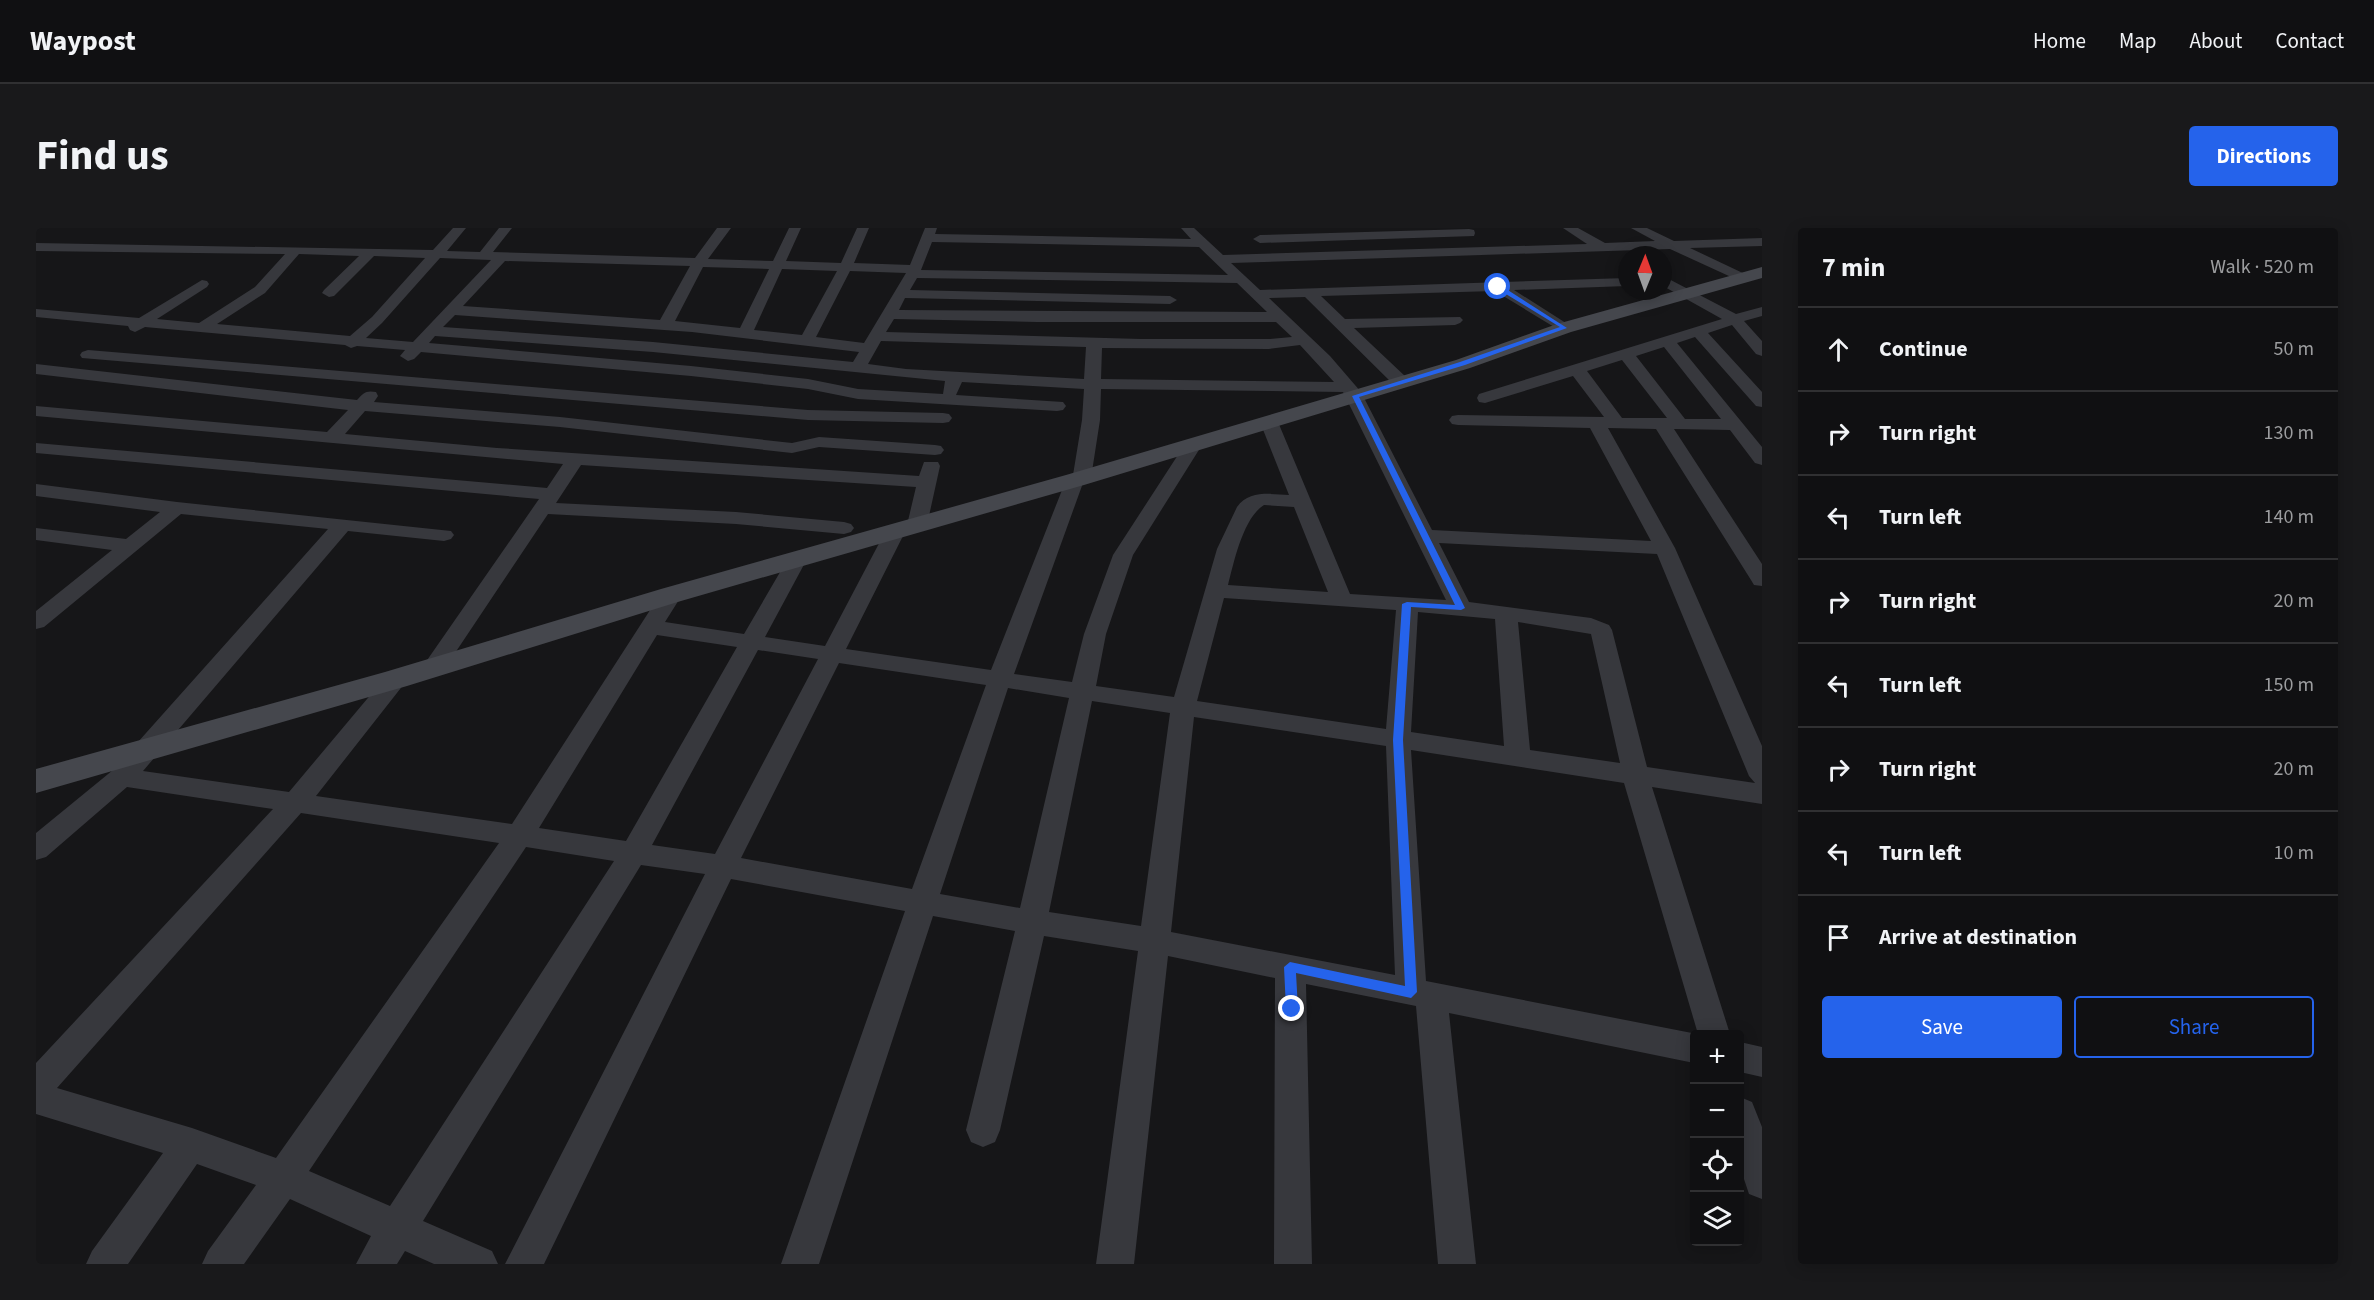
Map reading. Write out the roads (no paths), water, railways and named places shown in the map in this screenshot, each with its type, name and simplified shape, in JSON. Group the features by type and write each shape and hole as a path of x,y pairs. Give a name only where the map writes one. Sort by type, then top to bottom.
{"street":[{"path":"351,343 377,320 460,228"},
{"path":"484,255 506,228"},
{"path":"666,324 701,262 707,245 725,228"},
{"path":"745,333 795,228"},
{"path":"807,340 863,228"},
{"path":"1187,228 1304,340 1351,392 1461,608"},
{"path":"1637,228 1673,246 1752,275"},
{"path":"1708,228 1742,243"},
{"path":"1551,231 1572,230 1618,255"},
{"path":"1418,231 1498,287 1564,328"},
{"path":"1260,239 1418,231 1481,233"},
{"path":"858,367 920,264 929,233 1203,243"},
{"path":"36,247 295,250 846,266 920,264 1232,269 1447,251 1762,242"},
{"path":"200,329 260,290 295,250"},
{"path":"329,293 371,252"},
{"path":"331,438 502,256"},
{"path":"1205,264 1262,275"},
{"path":"36,781 148,747 396,679 671,595 1078,479 1269,422 1351,392 1401,382 1463,364 1564,328 1752,275"},
{"path":"1242,301 1308,292 1618,282"},
{"path":"60,371 202,284"},
{"path":"1672,285 1735,320 1762,351"},
{"path":"1308,292 1401,382"},
{"path":"900,294 1186,300"},
{"path":"451,310 666,324 807,340 1223,344 1304,340"},
{"path":"1485,398 1697,330 1762,312"},
{"path":"36,313 351,343 691,371 808,384 858,394 1057,406"},
{"path":"889,314 1037,317 1280,317"},
{"path":"1341,324 1455,320"},
{"path":"1697,330 1762,402"},
{"path":"432,331 653,347 1092,392 1242,401"},
{"path":"1667,340 1762,459"},
{"path":"800,1264 999,680 1078,479 1092,392 1094,342"},
{"path":"1625,353 1671,424 1762,580"},
{"path":"88,355 808,415 943,418"},
{"path":"36,369 361,406 560,422 792,447 819,442 935,450"},
{"path":"1577,369 1665,548 1762,776"},
{"path":"524,1264 723,866 834,653 906,529 928,482 954,377"},
{"path":"1092,392 1351,392"},
{"path":"36,411 576,459 928,482"},
{"path":"1458,420 1606,429"},
{"path":"1269,422 1342,600"},
{"path":"1484,436 1671,424 1736,425"},
{"path":"983,1130 1032,922 1095,634 1123,555 1193,445"},
{"path":"36,448 549,501 844,528"},
{"path":"435,666 576,459"},
{"path":"36,490 177,508 444,535"},
{"path":"1115,1264 1183,708 1227,549 1247,507 1261,499 1302,502"},
{"path":"36,622 177,508"},
{"path":"36,849 122,777 344,524"},
{"path":"36,534 129,546"},
{"path":"1426,536 1665,548"},
{"path":"375,1264 635,851 797,559"},
{"path":"1214,591 1461,608 1591,625 1601,630 1636,776 1712,1030"},
{"path":"221,1264 283,1179 520,835 671,595"},
{"path":"1407,604 1398,740 1421,994 1452,1200 1457,1264"},
{"path":"1506,613 1518,758"},
{"path":"652,627 1762,794"},
{"path":"36,1088 295,802 396,679"},
{"path":"122,777 635,851 723,866 1032,922 1155,941 1690,1047"},
{"path":"1290,967 1293,1264"},
{"path":"1744,1058 1762,1062"},
{"path":"36,1098 190,1145 283,1179 397,1231 478,1264"},
{"path":"1744,1125 1762,1181"},
{"path":"105,1264 190,1145"}]}
